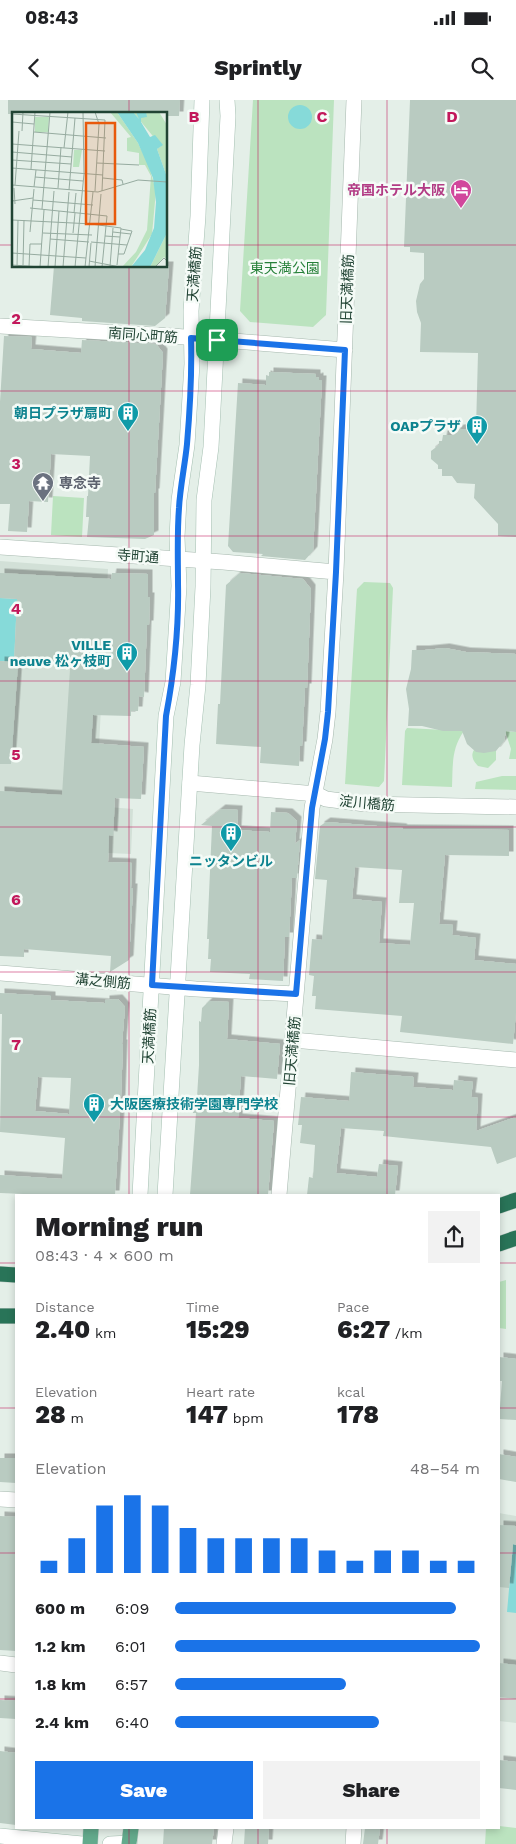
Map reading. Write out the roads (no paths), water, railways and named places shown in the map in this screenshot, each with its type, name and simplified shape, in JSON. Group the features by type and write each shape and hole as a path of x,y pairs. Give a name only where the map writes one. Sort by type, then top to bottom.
{"highway":[{"path":"500,1206 516,1200"},
{"path":"500,1244 516,1238"},
{"path":"0,1274 15,1275"},
{"path":"0,1316 15,1316"}],"main road":[{"path":"90,1844 91,1829"},
{"path":"130,1844 131,1829"}],"street":[{"name":"天満橋筋","path":"140,1194 166,716 173,682 178,586 179,500 187,445 192,364 191,311 198,216 202,100"},
{"name":"天満橋筋","path":"165,1194 190,783 198,685 204,500 211,447 228,116 227,100"},
{"name":"旧天満橋筋","path":"279,1194 312,808 316,794 328,712 336,572 354,100"},
{"name":"南同心町筋","path":"0,326 345,350"},
{"name":"寺町通","path":"0,547 336,572"},
{"name":"淀川橋筋","path":"190,783 316,794 326,799 365,804 516,807"},
{"name":"溝之側筋","path":"0,972 178,987 296,994"},
{"path":"293,1040 516,1060"},
{"path":"0,1499 15,1500"},
{"path":"0,1663 15,1665"},
{"path":"224,1844 226,1829"},
{"path":"353,1844 354,1829"},
{"path":"0,1836 82,1844"},
{"path":"110,1844 130,1844"}],"water":[{"path":"300,105 308,109 312,117 308,125 300,129 292,125 288,117 292,109"},
{"path":"0,598 17,599 14,662 0,661"},
{"path":"513,1544 516,1545 516,1613 507,1612"}],"place":[{"name":"帝国ホテル大阪","path":"461,209"},
{"name":"朝日プラザ扇町","path":"128,432"},
{"name":"OAPプラザ","path":"477,445"},
{"name":"専念寺","path":"43,502"},
{"name":"VILLE neuve 松ヶ枝町","path":"127,672"},
{"name":"ニッタンビル","path":"231,852"},
{"name":"大阪医療技術学園専門学校","path":"94,1123"}],"park label":[{"name":"東天満公園","path":"285,268"}]}
